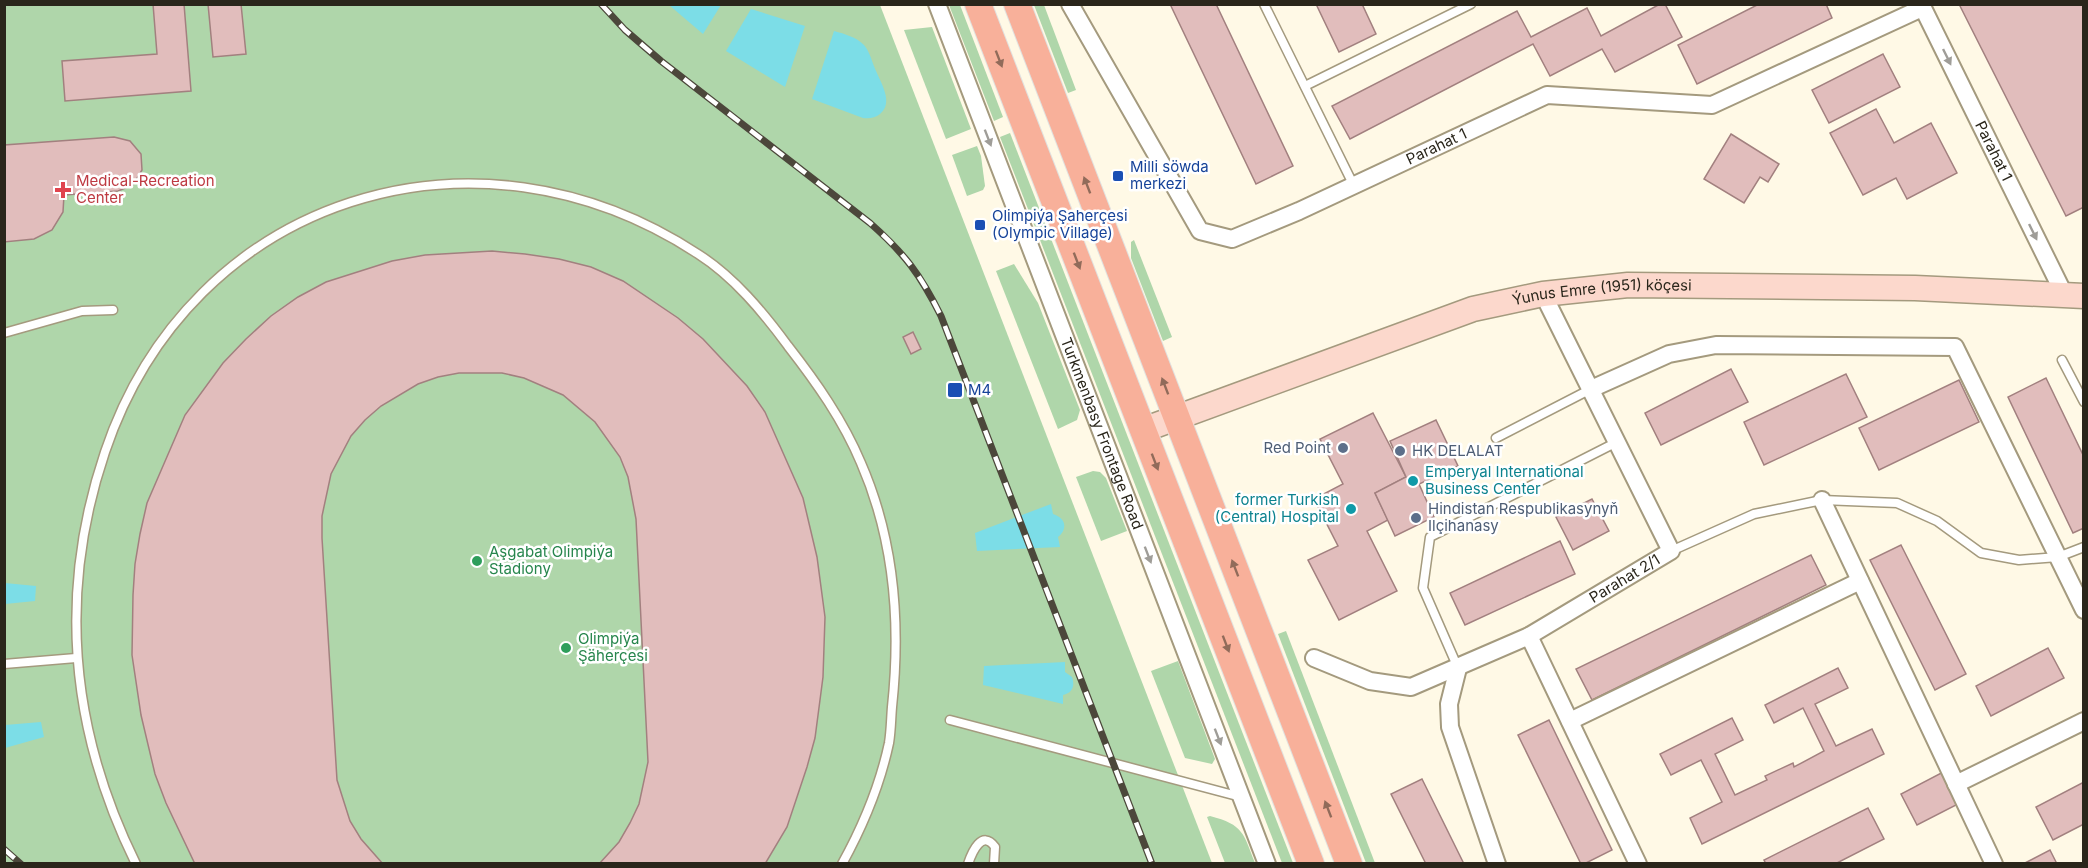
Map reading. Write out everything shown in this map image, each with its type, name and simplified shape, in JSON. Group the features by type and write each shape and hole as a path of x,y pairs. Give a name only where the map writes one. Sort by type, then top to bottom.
{"main road":[{"path":"978,4 1311,864"},
{"path":"1017,4 1349,864"}],"street":[{"name":"Turkmenbasy Frontage Road","path":"937,4 1267,864"},
{"name":"Parahat 1","path":"1070,4 1200,231 1232,239 1354,186 1547,94 1712,105 1922,6 2074,295"},
{"name":"Ýunus Emre (1951) köçesi","path":"1143,430 1473,309 1543,294 1628,285 1915,288 2074,295"},
{"name":"Parahat 2/1","path":"1314,658 1370,681 1412,687 1529,636 1671,551 1543,294"},
{"path":"1591,389 1669,354 1716,345 1955,347 2084,610"},
{"path":"1822,500 1994,864"},
{"path":"1570,721 1860,581"},
{"path":"1529,636 1638,864"},
{"path":"1458,668 1449,704 1450,727 1497,864"},
{"path":"1956,784 2084,721"}],"lane":[{"path":"1264,4 1354,186"},
{"path":"1305,86 1471,4"},
{"path":"136,864 107,800 82,700 76,658 75,616 82,544 99,470 114,423 135,383 169,330 218,276 281,231 344,204 378,194 415,187 489,184 556,192 583,199 654,230 702,256 760,309 828,400 861,464 884,532 891,567 896,614 896,676 889,741 868,810 843,864"},
{"path":"4,333 82,312 113,310"},
{"path":"2062,360 2084,402"},
{"path":"1496,438 1591,389"},
{"path":"1458,668 1423,588 1430,537 1617,442"},
{"path":"1671,551 1754,514 1822,500 1897,504 1937,521 1981,553 2019,560 2058,557 2084,547"},
{"path":"4,664 76,658"},
{"path":"950,720 1241,797"},
{"path":"968,864 974,848 983,841 992,843 995,847 994,864"}],"green space":[{"name":"Olimpiýa Şäherçesi","path":"5,5 880,5 1212,863 5,864"},
{"path":"949,5 960,5 1003,117 994,121"},
{"path":"1034,5 1044,5 1076,90 1068,93"},
{"path":"932,27 971,129 946,139 904,30"},
{"path":"1010,133 1293,863 1282,863 1000,137"},
{"path":"977,146 981,156 985,186 983,190 967,196 952,155"},
{"path":"1134,240 1172,337 1163,341 1131,258 1131,242"},
{"path":"1014,264 1038,303 1080,410 1077,420 1058,429 996,271"},
{"path":"1093,471 1100,472 1106,478 1127,531 1101,541 1076,477"},
{"path":"1286,631 1375,863 1366,863 1278,634"},
{"path":"1178,661 1215,759 1212,764 1185,758 1151,671"},
{"path":"1207,817 1230,823 1241,832 1255,863 1225,863"}],"water":[{"path":"669,5 721,5 703,34"},
{"path":"751,9 805,26 785,87 726,51"},
{"path":"834,31 857,40 868,51 886,99 884,109 880,114 863,118 812,99"},
{"path":"1051,504 1053,514 1061,518 1064,524 1063,531 1058,537 1060,547 977,551 975,533"},
{"path":"5,583 36,586 35,601 5,604"},
{"path":"1065,662 1065,672 1072,677 1073,683 1071,691 1063,695 1063,704 983,685 984,666"},
{"path":"41,722 44,737 5,748 5,725"}],"building":[{"path":"153,4 184,4 191,91 65,101 62,61 157,54"},
{"path":"208,4 241,4 246,54 213,57"},
{"path":"1170,4 1216,4 1293,166 1256,184"},
{"path":"1316,4 1362,4 1376,34 1339,52"},
{"path":"1660,4 1665,4 1682,37 1615,72 1602,49 1550,76 1533,44 1350,139 1332,106 1517,11 1531,37 1587,8 1601,36"},
{"path":"1759,4 1826,4 1832,18 1697,84 1678,45"},
{"path":"1959,4 2084,4 2084,207 2066,216"},
{"path":"1883,54 1900,87 1829,123 1812,90"},
{"path":"1876,109 1894,143 1931,123 1957,173 1907,199 1896,178 1863,195 1830,133"},
{"path":"1731,134 1779,164 1768,182 1760,177 1744,203 1704,179"},
{"name":"Medical-Recreation Center","path":"114,137 130,141 141,154 142,170 133,185 118,191 64,195 63,212 52,230 34,239 4,242 4,145"},
{"name":"Aşgabat Olimpiýa Stadiony","path":"492,251 559,259 591,267 623,281 678,318 703,339 747,386 765,412 803,498 817,557 825,617 823,677 815,738 787,827 765,864 599,864 619,842 630,823 639,804 648,762 636,519 628,477 620,457 595,422 563,395 524,378 502,373 459,373 418,384 381,406 365,420 351,436 331,474 322,516 337,780 350,821 361,839 383,864 195,864 155,774 141,715 132,655 135,564 140,534 147,503 185,415 223,363 246,339 271,316 298,297 326,282 392,261 425,255"},
{"path":"913,332 921,349 911,354 903,337"},
{"path":"1731,369 1748,402 1661,445 1645,413"},
{"path":"1846,374 1867,417 1764,465 1744,422"},
{"path":"2046,378 2084,457 2084,528 2073,533 2008,397"},
{"path":"1959,380 1979,422 1879,470 1859,428"},
{"name":"former Turkish (Central) Hospital","path":"1373,413 1406,477 1375,493 1388,520 1367,531 1397,591 1339,620 1308,560 1338,546 1314,499 1343,484 1320,439"},
{"name":"Emperyal International Business Center","path":"1436,420 1458,466 1419,484 1434,517 1395,536 1375,493 1406,477 1390,441"},
{"path":"1592,499 1609,531 1573,550 1556,517"},
{"path":"1560,541 1575,574 1465,625 1450,593"},
{"path":"1901,545 1966,674 1935,690 1870,560"},
{"path":"1811,555 1826,585 1592,700 1576,669"},
{"path":"2048,648 2064,678 1991,716 1976,686"},
{"path":"1838,668 1848,688 1815,704 1836,746 1872,729 1884,754 1702,844 1690,818 1722,802 1701,760 1671,775 1660,754 1732,718 1743,740 1715,754 1735,795 1767,780 1765,776 1793,763 1794,767 1824,751 1803,708 1774,723 1765,705"},
{"path":"1549,720 1612,850 1584,864 1581,864 1518,735"},
{"path":"1947,770 1962,802 1917,825 1901,794"},
{"path":"1422,779 1464,864 1426,864 1391,794"},
{"path":"2084,782 2084,824 2053,840 2036,807"},
{"path":"1868,808 1884,839 1835,864 1766,864 1764,860"},
{"path":"2050,850 2057,864 2023,864"}],"railway":[{"path":"601,4 625,30 661,61 870,223 893,245 919,276 941,316 1152,864"},
{"path":"4,849 21,864"}],"place":[{"name":"Milli söwda merkezi","path":"1118,176"},
{"name":"Medical-Recreation Center","path":"63,190"},
{"name":"Olimpiýa Şaherçesi (Olympic Village)","path":"980,225"},
{"name":"M4","path":"955,390"},
{"name":"Red Point","path":"1343,448"},
{"name":"HK DELALAT","path":"1400,451"},
{"name":"Emperyal International Business Center","path":"1413,481"},
{"name":"former Turkish (Central) Hospital","path":"1351,509"},
{"name":"Hindistan Respublikasynyň Ilçihanasy","path":"1416,518"},
{"name":"Aşgabat Olimpiýa Stadiony","path":"477,561"},
{"name":"Olimpiýa Şäherçesi","path":"566,648"}]}
